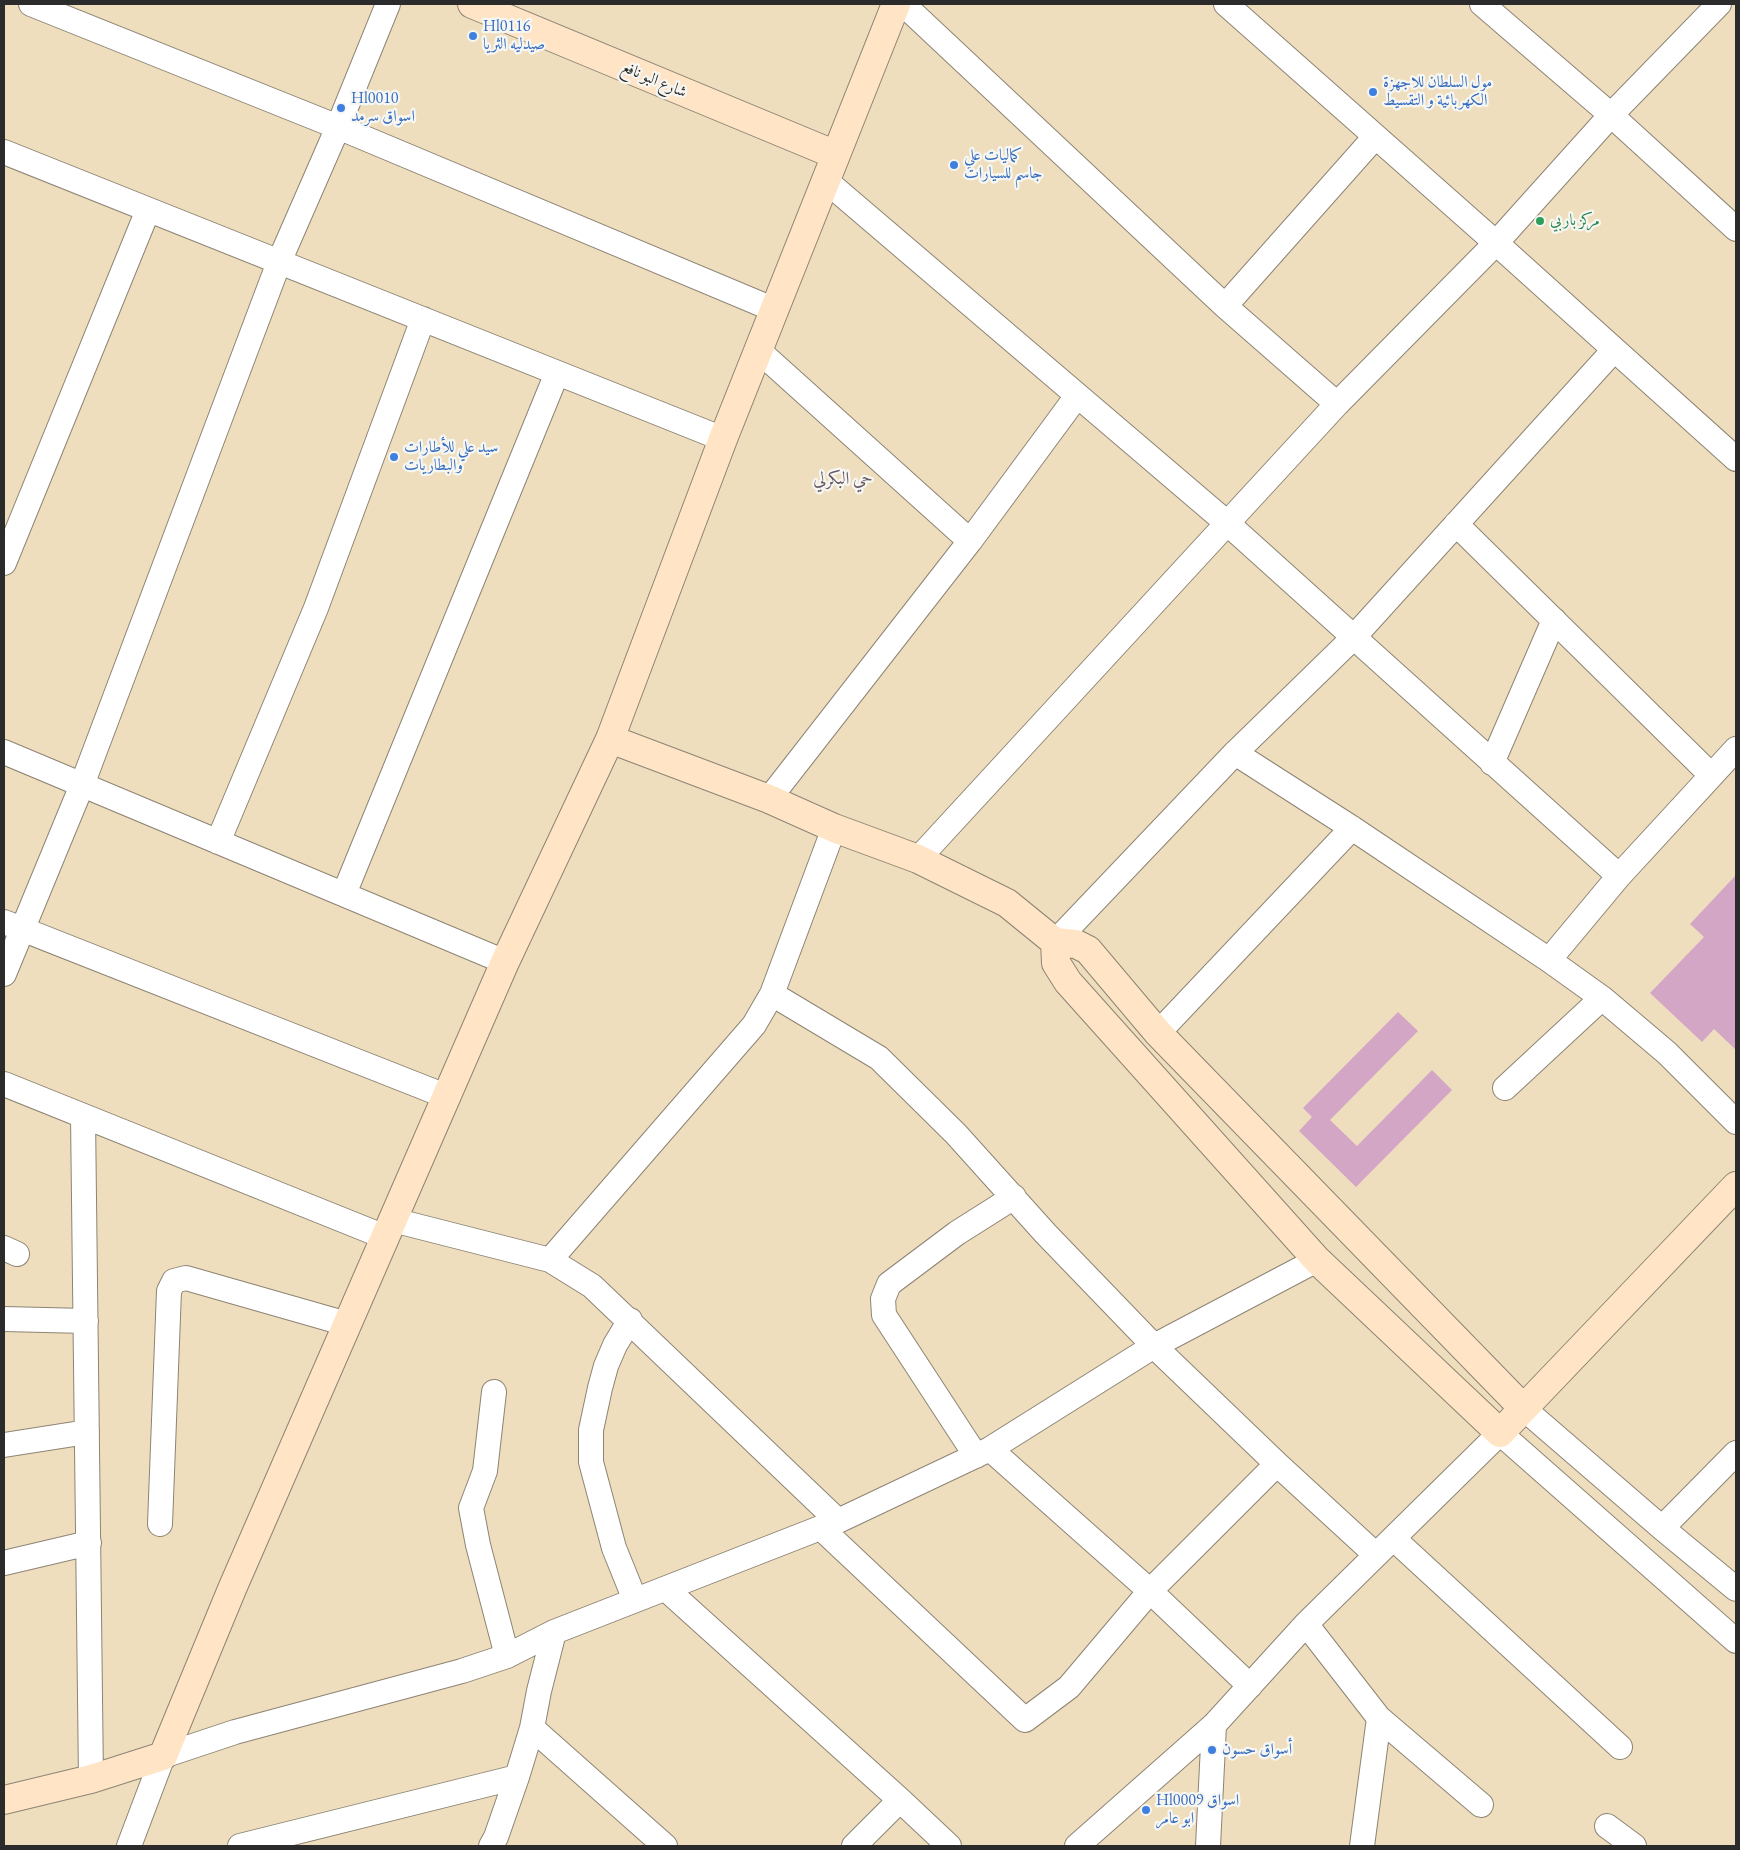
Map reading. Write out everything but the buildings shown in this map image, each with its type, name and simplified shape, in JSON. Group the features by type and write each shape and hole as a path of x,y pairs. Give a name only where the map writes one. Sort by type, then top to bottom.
{"street":[{"path":"31,4 338,127 775,310"},
{"path":"4,974 13,926 82,785 279,262 338,127 388,4"},
{"name":"شارع البو نافع","path":"472,4 830,168"},
{"path":"129,1846 163,1756 236,1580 347,1324 448,1097 505,962 610,739 723,439 896,4"},
{"path":"903,4 1225,306 1337,404"},
{"path":"1226,4 1736,459"},
{"path":"918,859 1337,404 1496,243 1611,115 1719,4"},
{"path":"1490,6 1736,229"},
{"path":"1225,306 1374,137"},
{"path":"4,152 723,439"},
{"path":"830,168 1077,396 1226,523 1619,876"},
{"path":"4,563 148,210"},
{"path":"218,842 316,608 423,319"},
{"path":"1614,350 1352,638 1235,753 1055,942 1056,963 1068,982 1317,1260 1500,1433 1736,1641"},
{"path":"759,351 970,541"},
{"path":"344,894 557,373"},
{"path":"769,799 970,541 1077,396"},
{"path":"1456,524 1711,775"},
{"path":"1492,763 1554,620"},
{"path":"610,739 769,799 834,828 918,859 1007,903 1055,942 1076,944 1088,950 1158,1033 1523,1408 1736,1589"},
{"path":"1549,960 1619,876 1736,749"},
{"path":"4,752 505,962"},
{"path":"1235,753 1352,828 1549,960 1602,998 1667,1053 1736,1122"},
{"path":"550,1260 754,1025 772,994 834,828"},
{"path":"1158,1033 1352,828"},
{"path":"13,926 448,1097"},
{"path":"772,994 879,1058 956,1134 1046,1234 1154,1346 1277,1464 1376,1555"},
{"path":"1505,1088 1602,998"},
{"path":"4,1084 83,1116 389,1228 550,1260 592,1286 630,1320 830,1525 1025,1720 1069,1687 1150,1591 1277,1464"},
{"path":"83,1116 91,1779"},
{"path":"1078,1846 1214,1725 1306,1624 1500,1433 1736,1186"},
{"path":"1014,1198 957,1233 889,1284 883,1299 884,1314 983,1453 1150,1591 1250,1686"},
{"path":"4,1800 91,1779 235,1732 462,1671 507,1656 554,1632 830,1525 983,1453 1154,1346 1317,1260"},
{"path":"160,1524 168,1291 174,1281 186,1278 347,1324"},
{"path":"4,1319 86,1321"},
{"path":"630,1320 615,1345 606,1366 591,1430 591,1462 614,1548 635,1600"},
{"path":"494,1392 485,1471 471,1508 478,1545 507,1656"},
{"path":"4,1445 87,1432"},
{"path":"1662,1528 1736,1453"},
{"path":"1394,1539 1620,1747"},
{"path":"4,1563 88,1543"},
{"path":"666,1589 900,1800 948,1846"},
{"path":"1306,1624 1379,1718 1481,1804"},
{"path":"491,1846 496,1837 517,1777 532,1728 539,1690 554,1632"},
{"path":"1362,1846 1379,1718"},
{"path":"1208,1846 1214,1725"},
{"path":"532,1728 658,1844"},
{"path":"240,1846 517,1777"},
{"path":"854,1846 900,1800"},
{"path":"1607,1826 1634,1846"}],"place":[{"name":"Hl0116 صيدليه الثريا","path":"473,36"},
{"name":"مول السلطان للاجهزة الكهربائية و التقسيط","path":"1373,92"},
{"name":"Hl0010 اسواق سرمد","path":"341,108"},
{"name":"كماليات علي جاسم للسيارات","path":"954,165"},
{"name":"مركز باربي","path":"1540,221"},
{"name":"سيد علي للأطارات والبطاريات","path":"394,457"},
{"name":"أسواق حسون","path":"1212,1750"},
{"name":"Hl0009 اسواق ابو عامر","path":"1146,1810"}],"district":[{"name":"حي البكرلي","path":"843,479"}]}
